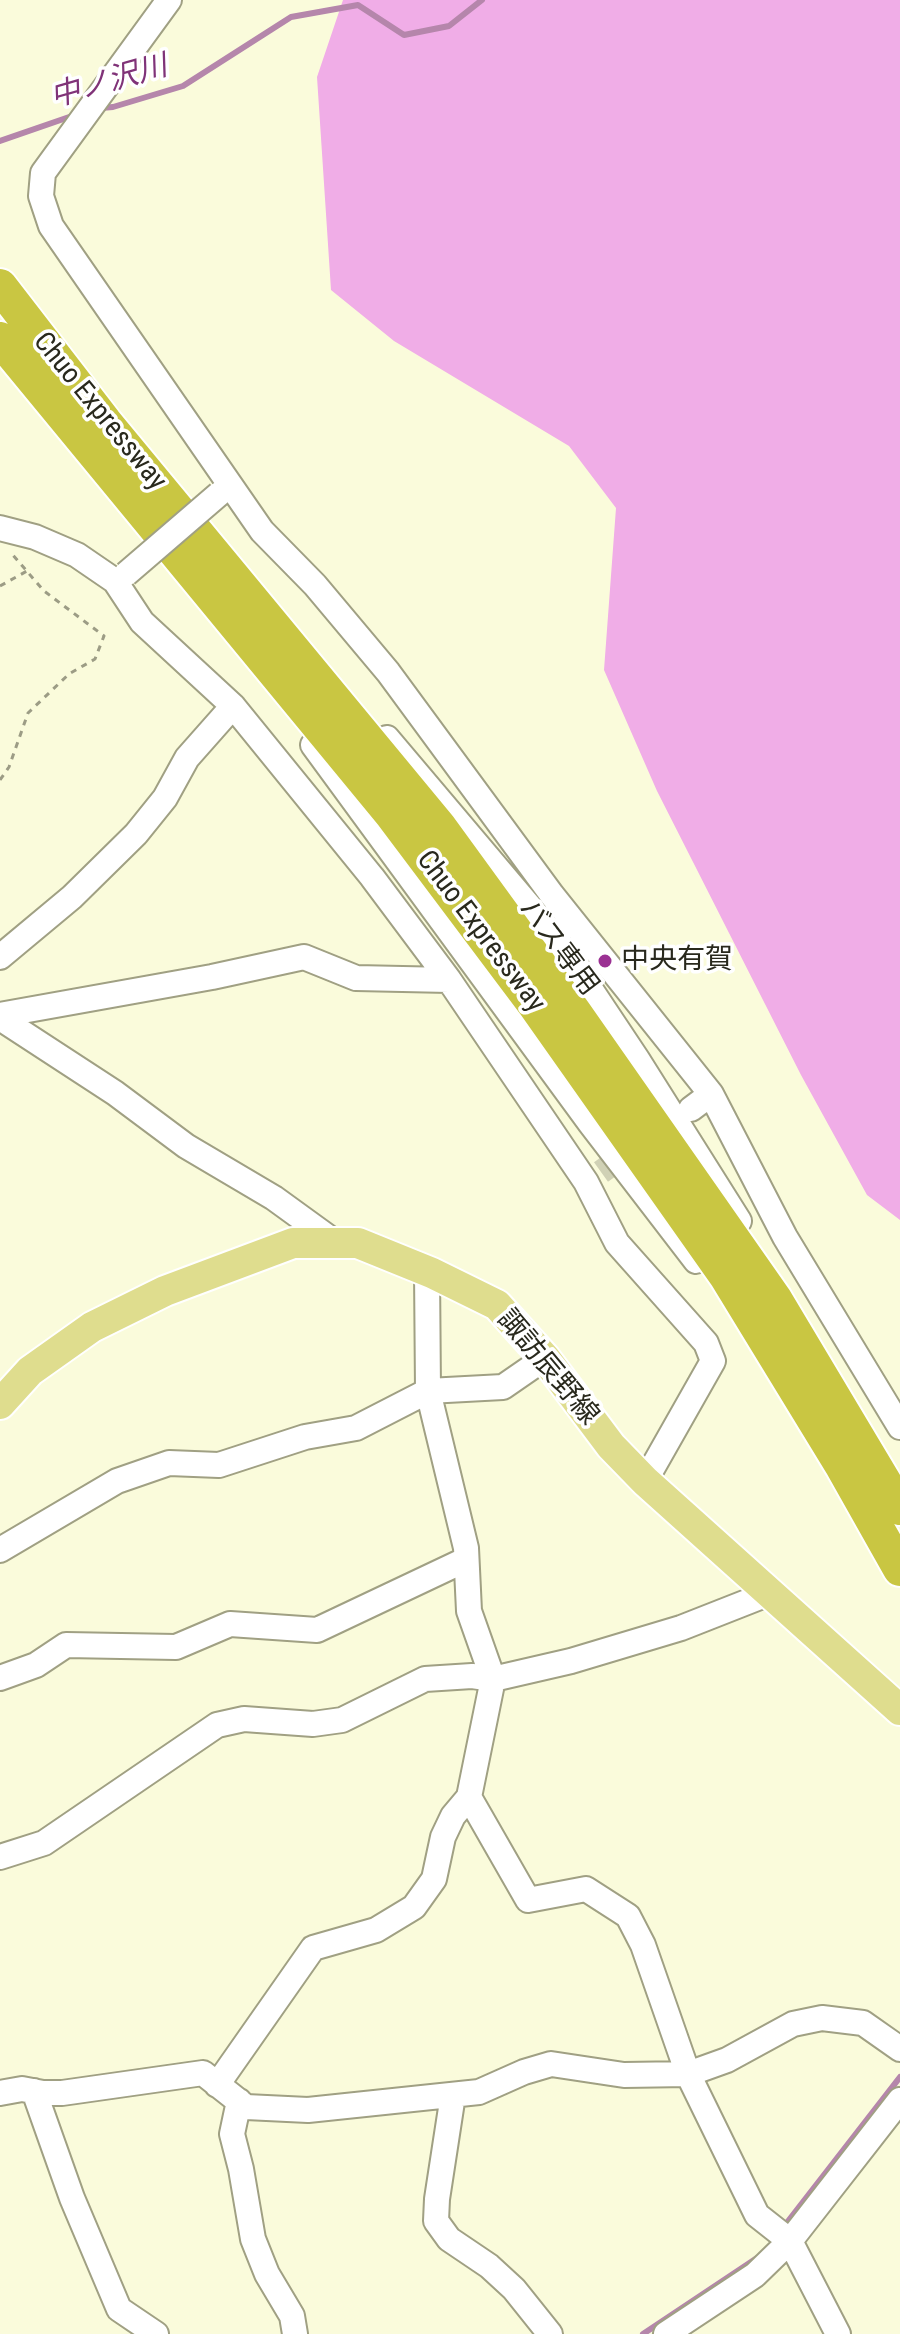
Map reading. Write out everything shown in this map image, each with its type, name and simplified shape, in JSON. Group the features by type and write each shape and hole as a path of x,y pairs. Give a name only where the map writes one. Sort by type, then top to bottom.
{"highway":[{"name":"Chuo Expressway","path":"0,286 105,422 439,826 593,1038 775,1299 900,1508"},
{"name":"Chuo Expressway","path":"0,339 392,815 534,1004 726,1276 842,1466 900,1569"}],"main road":[{"name":"諏訪辰野線","path":"0,1404 30,1371 92,1327 165,1291 293,1243 358,1243 427,1271 497,1305 545,1358 611,1446 645,1481 900,1710"}],"street":[{"path":"169,0 43,173 41,196 51,226 224,489 315,585 388,672 552,895 711,1094 785,1237 900,1427"},
{"path":"120,578 224,489"},
{"path":"1,528 35,537 120,578 142,622 233,706 372,877 594,1177 617,1243 706,1343 713,1361 645,1481"},
{"path":"0,957 72,897 136,834 165,798 187,758 233,706"},
{"path":"0,1016 304,957 356,978 449,980"},
{"path":"0,1016 115,1093 186,1146 274,1198 336,1243"},
{"path":"691,1109 711,1094"},
{"path":"217,2085 313,1948 376,1930 414,1907 434,1879 443,1837 453,1816 469,1797 493,1679 469,1611 466,1548 428,1391 427,1271"},
{"path":"0,1550 117,1481 169,1463 219,1465 305,1437 356,1428 428,1391 503,1387 545,1358"},
{"path":"0,1678 36,1665 66,1645 176,1647 230,1624 317,1630 465,1560"},
{"path":"0,1857 44,1843 217,1725 244,1719 313,1724 342,1720 425,1679 472,1676 493,1679 571,1661 681,1628 770,1593"},
{"path":"469,1797 528,1900 586,1889 628,1916 643,1945 688,2074 757,2215 790,2241 838,2334"},
{"path":"0,2093 22,2089 62,2093 203,2073 246,2107 308,2110 479,2092 551,2064 624,2075 688,2074 727,2060 793,2024 822,2018 863,2023 900,2049"},
{"path":"34,2091 72,2198 119,2309 156,2334"},
{"path":"453,2095 436,2221 449,2239 489,2266 514,2289 550,2334"},
{"path":"666,2334 755,2275 790,2241 900,2100"},
{"path":"239,2101 232,2134 253,2239 267,2274 292,2316 295,2334"}],"path":[{"path":"0,780 9,767 28,713 69,674 95,659 104,636 44,591 4,545 1,528"},
{"path":"0,586 27,571"}],"shaded area":[{"path":"343,0 900,0 900,1220 867,1195 801,1075 657,791 604,670 616,508 569,446 394,341 331,290 317,77"}],"waterway":[{"name":"中ノ沢川","path":"101,108 183,86 291,17 358,5 404,35 449,26 482,0"},
{"name":"中ノ沢川","path":"0,141 75,115"},
{"path":"782,2229 900,2077"},
{"path":"643,2334 757,2258"}],"tunnel":[{"path":"601,1172 633,1149"}],"place":[{"name":"中央有賀","path":"605,961"}]}
